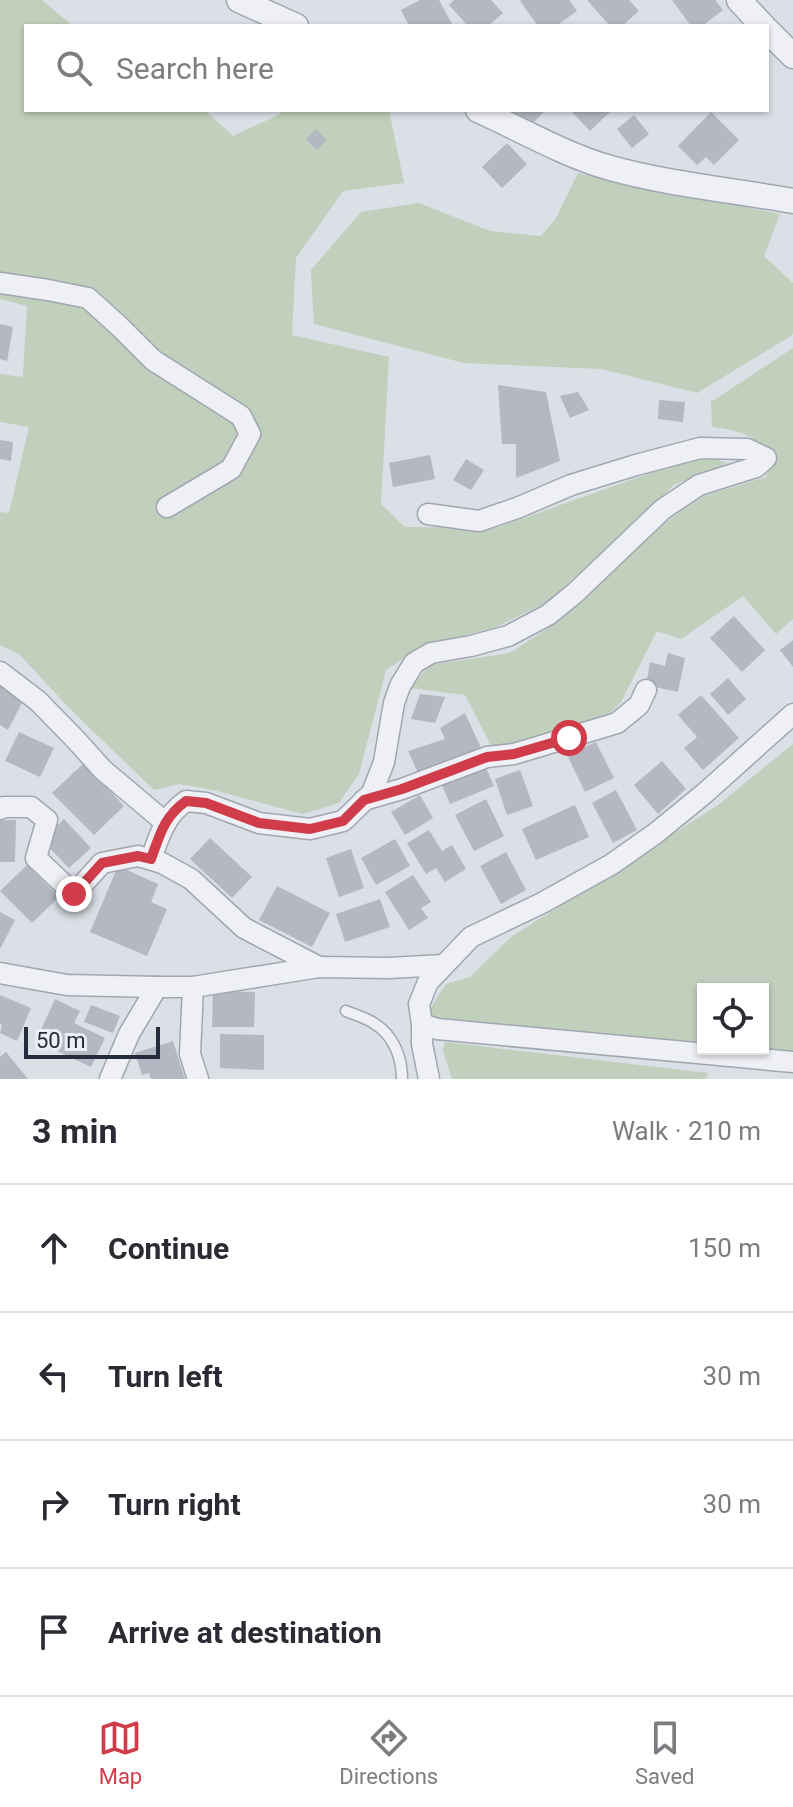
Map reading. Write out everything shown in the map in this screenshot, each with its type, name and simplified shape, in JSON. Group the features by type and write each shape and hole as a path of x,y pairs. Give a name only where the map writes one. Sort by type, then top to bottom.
{"street":[{"path":"239,0 292,24"},
{"path":"739,0 761,24"},
{"path":"769,32 793,56"},
{"path":"482,112 605,166 793,201"},
{"path":"0,283 88,298 153,360 241,416 250,434 231,469 167,507"},
{"path":"151,859 172,812 186,801 206,803 259,823 310,829 343,821 372,793 384,762 394,703 414,663 431,653 508,636 548,615 663,509 699,485 756,467 766,458 747,449 700,448 571,485 479,521 428,514"},
{"path":"0,672 38,701 103,770 166,823"},
{"path":"364,800 487,757 514,754 617,723 639,705 646,690"},
{"path":"429,1079 419,1004 428,982 471,937 542,903 612,864 705,793 793,714"},
{"path":"0,809 31,807 47,820 36,858 74,894 102,863 138,856 151,859 191,879 244,928 319,967"},
{"path":"0,973 67,985 193,987 319,967 444,965"},
{"path":"110,1079 129,1034 157,987"},
{"path":"193,987 190,1054 198,1079"},
{"path":"422,1024 437,1029 793,1062"}],"lane":[{"path":"346,1011 376,1024 395,1044 402,1079"}],"green space":[{"path":"0,0 42,0 71,24 24,24 24,112 207,112 233,136 280,112 389,112 404,183 343,191 296,258 292,335 389,357 381,504 405,527 496,528 653,472 707,457 728,463 674,485 548,602 496,627 421,647 386,670 359,774 339,803 303,814 180,784 154,790 70,709 20,655 0,645 0,512 9,513 29,427 0,422 0,374 23,377 27,306 0,299"},
{"path":"578,173 780,214 764,256 793,283 791,336 697,393 601,369 464,363 314,324 311,270 361,212 419,203 490,231 541,236 556,218"},
{"path":"793,348 793,619 776,634 743,596 681,639 657,631 621,702 589,734 500,763 465,695 410,688 430,665 510,653 547,629 659,527 701,497 766,477 771,458 752,438 712,427 711,402"},
{"path":"793,744 793,1059 759,1055 769,1055 769,983 697,983 697,1047 471,1021 432,1027 429,1010 446,984 470,977 511,937 718,805"},
{"path":"445,1042 708,1073 706,1079 452,1079 443,1051"}],"building":[{"path":"420,0 439,0 452,24 408,24 401,10"},
{"path":"454,0 491,0 503,13 490,24 466,24 449,5"},
{"path":"569,0 577,11 559,24 537,24 520,1"},
{"path":"587,0 629,0 639,11 624,24 608,24"},
{"path":"672,0 715,0 723,10 705,24 690,24"},
{"path":"513,112 544,112 534,122"},
{"path":"572,112 610,112 590,131"},
{"path":"711,112 739,140 714,165 706,157 697,165 678,146"},
{"path":"634,115 649,134 632,148 617,129"},
{"path":"316,129 327,140 317,150 306,139"},
{"path":"507,143 527,164 502,188 482,167"},
{"path":"0,324 13,327 7,361 0,359"},
{"path":"498,385 546,392 560,461 516,478 516,444 502,444"},
{"path":"578,392 589,410 570,418 560,396"},
{"path":"659,400 685,402 683,422 658,419"},
{"path":"0,440 13,442 11,461 0,459"},
{"path":"430,455 435,479 393,487 389,463"},
{"path":"466,459 484,470 471,490 453,480"},
{"path":"734,616 765,650 742,672 710,638"},
{"path":"793,640 793,667 780,650"},
{"path":"668,653 685,658 678,692 646,685 650,662 665,666"},
{"path":"728,678 746,699 728,715 710,694"},
{"path":"0,686 24,699 8,730 0,725"},
{"path":"420,694 445,697 435,723 411,719"},
{"path":"701,695 739,738 703,770 684,748 697,737 678,715"},
{"path":"465,713 482,750 419,775 408,751 445,739 440,728"},
{"path":"19,732 54,748 40,777 5,761"},
{"path":"596,742 614,778 585,792 567,755"},
{"path":"662,761 686,789 658,814 634,785"},
{"path":"84,763 124,806 94,835 52,793"},
{"path":"484,763 494,786 450,804 439,778"},
{"path":"520,770 533,806 507,815 495,779"},
{"path":"616,790 637,830 613,843 592,803"},
{"path":"420,795 433,818 405,835 391,812"},
{"path":"486,799 504,836 474,851 455,815"},
{"path":"575,805 589,837 536,860 522,829"},
{"path":"64,819 91,848 69,868 42,840"},
{"path":"0,820 16,820 15,862 0,862"},
{"path":"429,830 442,851 452,845 466,869 445,882 436,868 426,874 407,843"},
{"path":"210,838 252,877 232,898 190,859"},
{"path":"395,839 410,866 376,885 361,858"},
{"path":"351,849 364,888 339,897 326,858"},
{"path":"506,852 526,890 501,904 480,866"},
{"path":"27,865 59,897 32,923 0,891"},
{"path":"118,866 158,884 151,902 167,909 147,956 90,932"},
{"path":"413,875 431,902 421,908 428,918 409,930 385,892"},
{"path":"277,886 330,913 312,947 259,920"},
{"path":"380,899 390,927 345,942 336,914"},
{"path":"0,912 15,920 0,949"},
{"path":"213,991 255,992 254,1027 212,1027"},
{"path":"0,995 31,1008 17,1041 0,1033"},
{"path":"55,999 80,1011 74,1023 105,1038 91,1067 36,1041"},
{"path":"91,1005 120,1016 113,1033 84,1022"},
{"path":"220,1034 264,1035 264,1070 220,1068"},
{"path":"173,1041 185,1079 151,1079 149,1073 142,1075 135,1053"},
{"path":"6,1052 28,1079 0,1079 0,1057"}],"route":[{"path":"74,894 102,863 138,856 151,859 172,812 186,801 206,803 259,823 310,829 343,821 364,800 487,757 514,754 569,738"}]}
